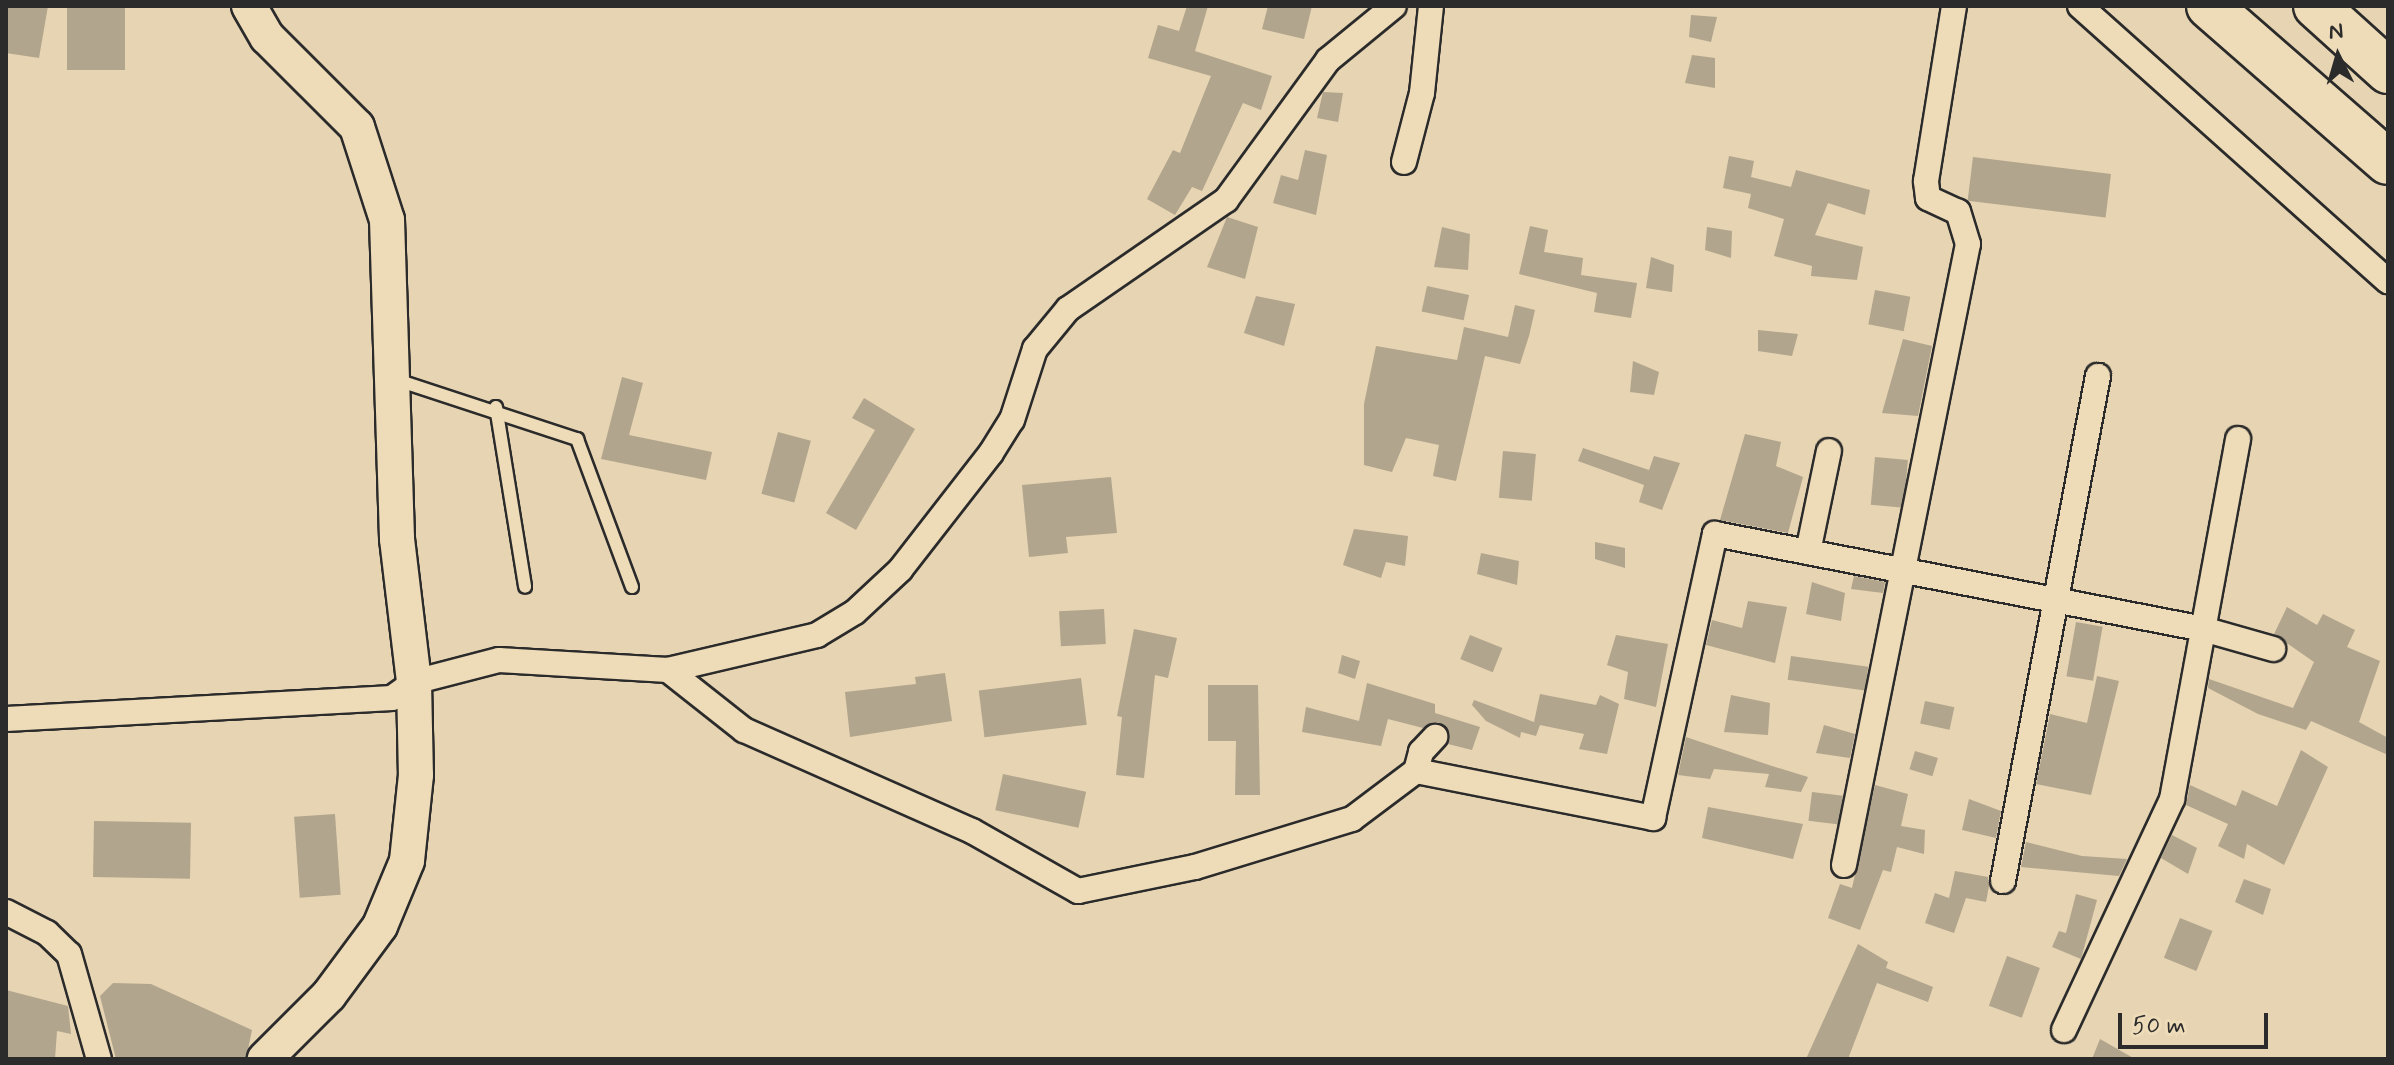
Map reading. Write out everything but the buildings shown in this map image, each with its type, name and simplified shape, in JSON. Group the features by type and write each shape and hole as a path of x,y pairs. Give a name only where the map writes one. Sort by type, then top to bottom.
{"highway":[{"path":"2209,6 2388,162"},
{"path":"2316,6 2388,71"}],"main road":[{"path":"249,6 267,37 349,115 364,139 391,254 397,539 414,682 416,775 407,861 394,896 329,995 265,1059"}],"street":[{"path":"6,719 392,698 414,682 499,660 668,670 817,635 878,591 991,453 1012,420 1035,349 1068,309 1226,200 1328,60 1371,18 1394,6"},
{"path":"1404,162 1422,93 1431,6"},
{"path":"1844,865 1968,244 1958,212 1928,198 1926,181 1954,6"},
{"path":"2080,6 2388,281"},
{"path":"2003,881 2098,376"},
{"path":"2064,1030 2172,799 2238,439"},
{"path":"1808,552 1829,451"},
{"path":"1416,771 1653,818 1715,534 2203,629 2273,649"},
{"path":"668,670 744,730 972,831 1078,891 1195,867 1352,819 1416,771 1421,752 1435,737"},
{"path":"6,912 47,933 69,954 99,1059"}],"lane":[{"path":"394,379 496,407 577,439 632,587"},
{"path":"496,407 525,587"}]}
